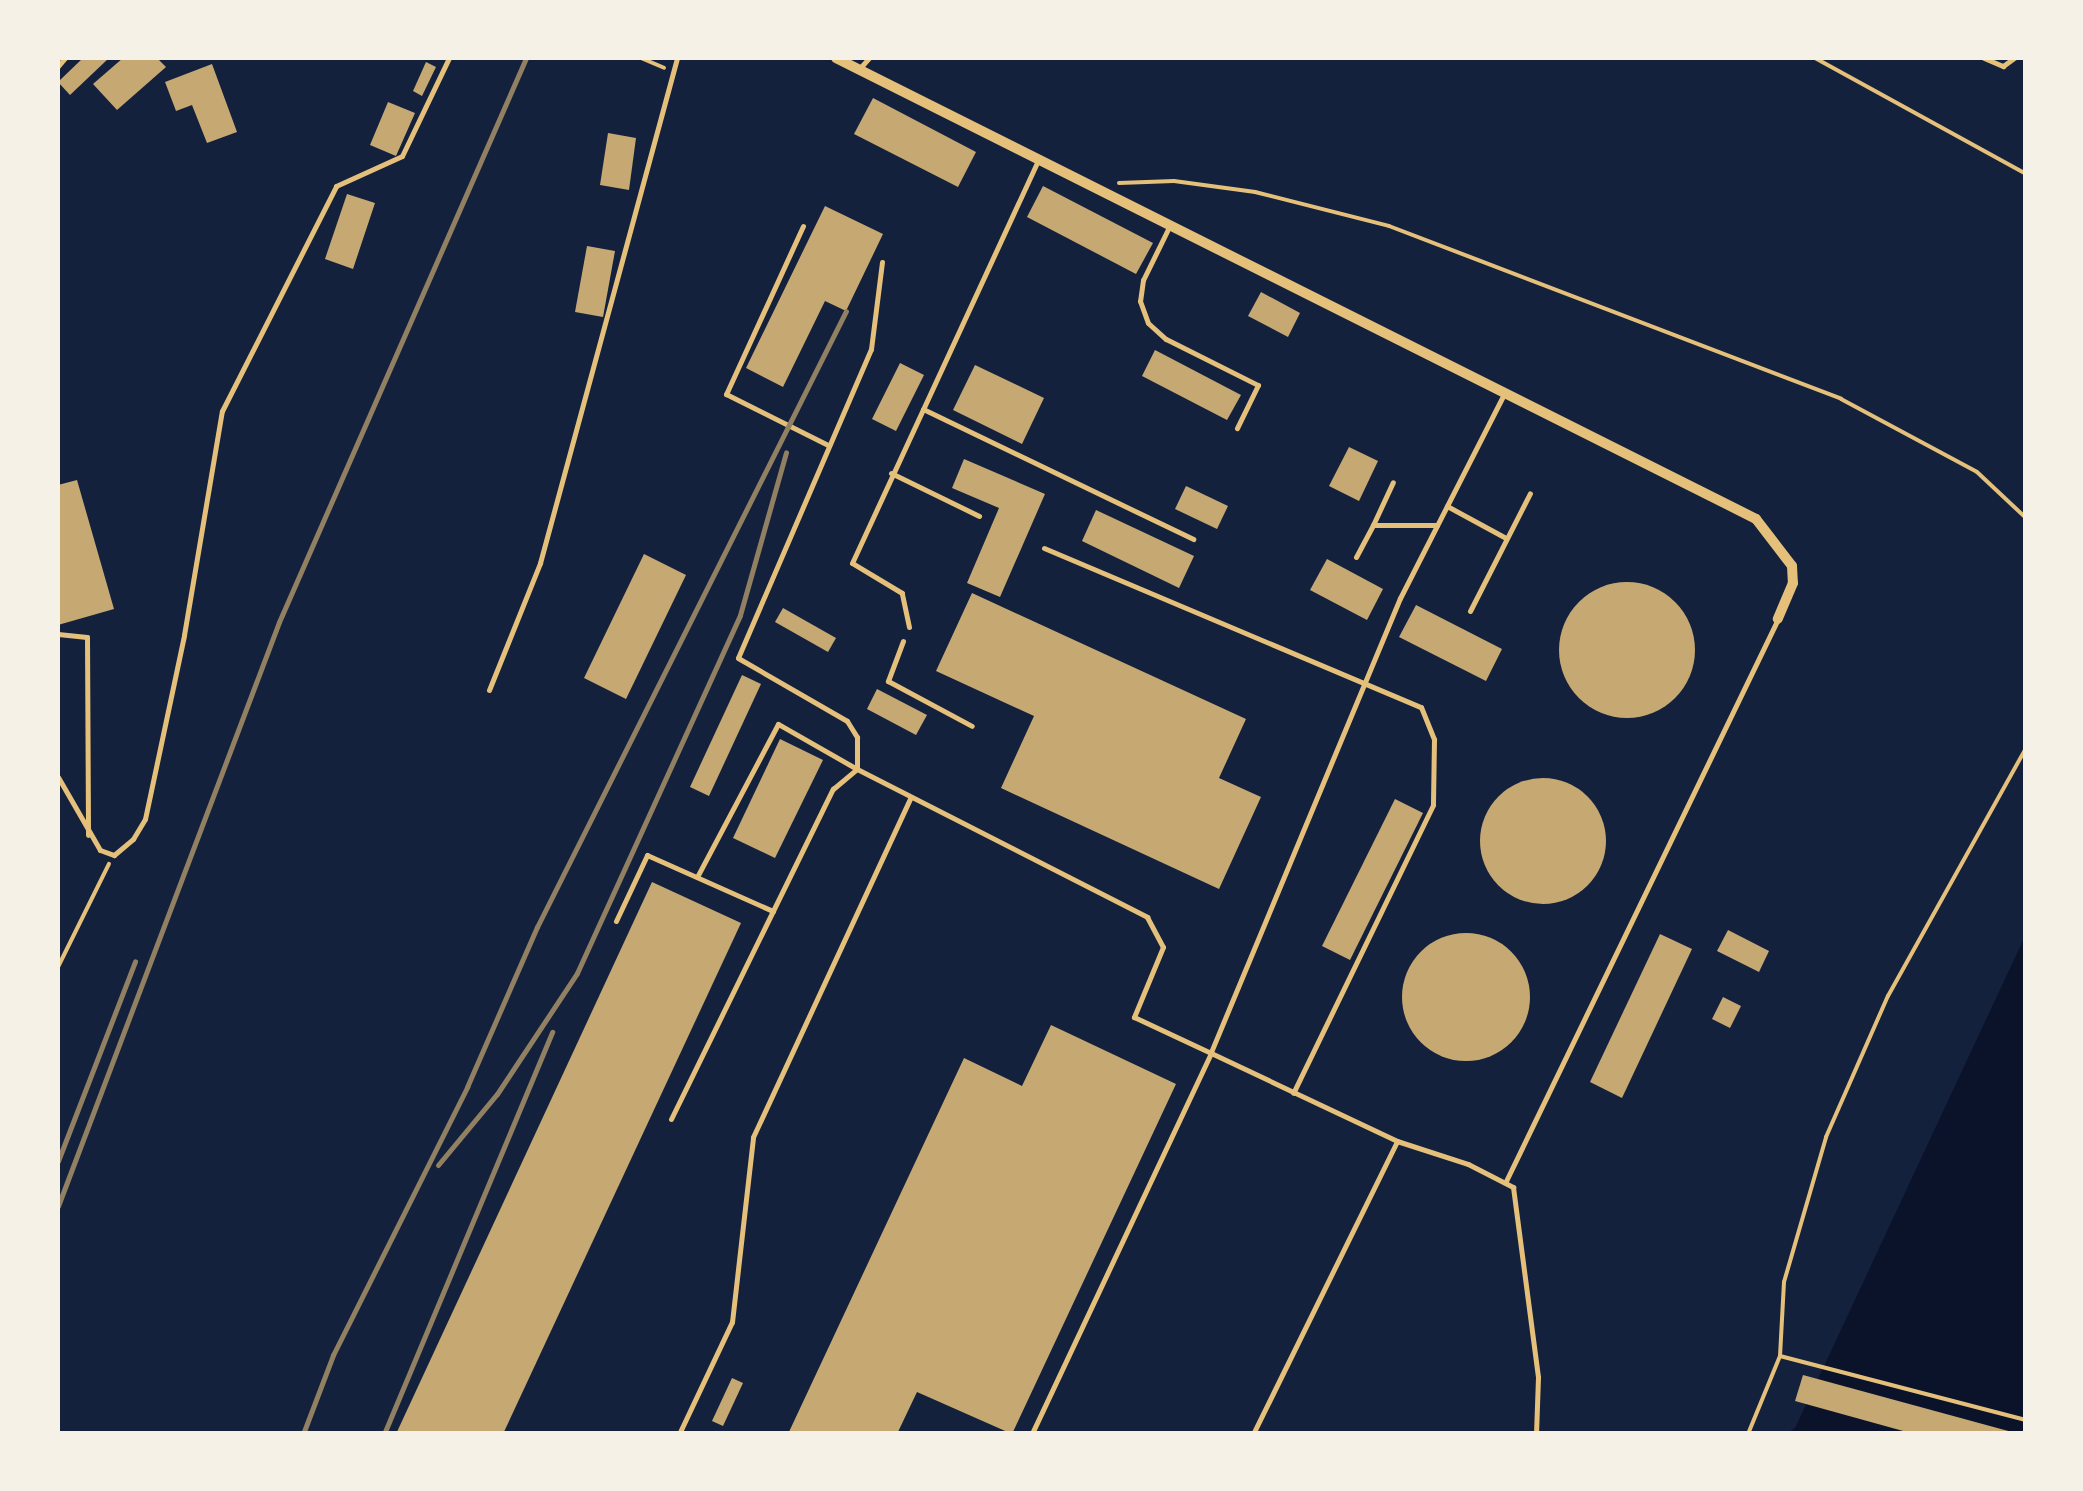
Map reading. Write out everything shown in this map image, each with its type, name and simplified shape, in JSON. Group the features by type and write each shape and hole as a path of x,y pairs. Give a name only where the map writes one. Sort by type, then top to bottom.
{"street":[{"path":"836,58 1503,396 1756,519 1792,566 1793,584 1778,619"}],"lane":[{"path":"58,66 66,58"},
{"path":"58,777 88,838 114,855 145,819 222,410 336,186 402,156 450,58"},
{"path":"489,690 540,563 677,58"},
{"path":"859,68 869,58"},
{"path":"1984,58 2003,66 2014,58"},
{"path":"909,627 902,593 852,562 1037,162"},
{"path":"804,226 726,394 828,445"},
{"path":"1168,227 1142,280 1140,301 1148,323 1166,339 1258,385 1237,428"},
{"path":"858,769 857,737 847,720 738,658 872,349 882,262"},
{"path":"1032,1434 1211,1054 1364,680 1503,396"},
{"path":"923,408 1193,538"},
{"path":"891,473 980,516"},
{"path":"1356,557 1393,482"},
{"path":"1470,610 1530,493"},
{"path":"1447,506 1506,538"},
{"path":"1372,526 1437,525"},
{"path":"1044,548 1421,707 1434,739 1433,806 1293,1093"},
{"path":"1506,1180 1778,619"},
{"path":"58,634 87,636 88,838"},
{"path":"903,641 888,681 972,726"},
{"path":"698,877 778,724 910,799 1147,918 1163,947 1134,1016 1397,1142 1506,1180 1516,1198 1528,1286 1536,1434"},
{"path":"671,1119 832,789 858,769"},
{"path":"679,1434 732,1322 753,1137 910,799"},
{"path":"616,921 647,854 773,911"},
{"path":"1253,1434 1397,1142"}],"path":[{"path":"641,58 673,72"},
{"path":"1815,58 2026,174"},
{"path":"1110,184 1174,181 1255,192 1389,226 1840,398 1978,472 2026,518"},
{"path":"1748,1434 1780,1356 1784,1282 1826,1137 1888,996 2026,748"},
{"path":"58,967 114,855"},
{"path":"1780,1356 2026,1420"}],"water":[{"path":"2025,936 2025,1433 1786,1434 1795,1428"}],"building":[{"path":"83,58 109,58 70,95 58,82"},
{"path":"123,58 157,58 166,67 117,110 93,84"},
{"path":"426,62 436,67 422,96 413,91"},
{"path":"212,64 237,132 207,143 192,105 176,111 165,82"},
{"path":"873,98 976,152 958,187 854,134"},
{"path":"388,102 415,113 396,156 370,145"},
{"path":"608,133 636,138 629,190 600,185"},
{"path":"1043,186 1153,243 1136,274 1027,217"},
{"path":"347,194 375,203 353,269 325,259"},
{"path":"825,206 883,234 846,311 825,301 783,387 746,368"},
{"path":"587,246 615,251 603,317 575,312"},
{"path":"1261,292 1300,313 1288,337 1248,316"},
{"path":"1155,350 1241,395 1227,420 1142,376"},
{"path":"900,363 924,375 896,431 872,419"},
{"path":"975,365 1044,398 1022,444 953,410"},
{"path":"1349,447 1378,461 1359,501 1329,486"},
{"path":"964,459 1045,494 1000,597 967,583 999,508 952,488"},
{"path":"77,480 114,609 58,625 58,485"},
{"path":"1186,486 1228,506 1217,529 1175,509"},
{"path":"1096,510 1194,556 1179,588 1082,541"},
{"path":"644,554 686,575 626,699 584,678"},
{"path":"1327,559 1383,589 1367,620 1310,590"},
{"path":"1627,582 1653,587 1675,602 1690,624 1695,650 1690,676 1675,698 1653,713 1627,718 1601,713 1579,698 1564,676 1559,650 1564,624 1579,602 1601,587"},
{"path":"972,593 1246,719 1219,778 1261,797 1219,889 1001,788 1034,716 936,671"},
{"path":"1416,605 1502,649 1486,681 1399,637"},
{"path":"783,608 836,638 828,652 775,622"},
{"path":"742,675 761,684 709,796 690,787"},
{"path":"877,689 927,715 916,735 867,709"},
{"path":"780,739 823,760 775,858 733,838"},
{"path":"1543,778 1567,783 1587,797 1601,817 1606,841 1601,865 1587,885 1567,899 1543,904 1519,899 1499,885 1485,865 1480,841 1485,817 1499,797 1519,783"},
{"path":"1395,799 1423,813 1350,960 1322,946"},
{"path":"652,882 741,923 503,1434 396,1434"},
{"path":"1728,930 1769,951 1759,972 1717,951"},
{"path":"1466,933 1490,938 1511,952 1525,973 1530,997 1525,1021 1511,1042 1490,1056 1466,1061 1442,1056 1421,1042 1407,1021 1402,997 1407,973 1421,952 1442,938"},
{"path":"1660,934 1692,949 1622,1098 1590,1082"},
{"path":"1723,997 1741,1006 1730,1028 1712,1019"},
{"path":"1051,1025 1176,1084 1012,1434 917,1392 897,1434 788,1434 964,1058 1022,1086"},
{"path":"1803,1375 2012,1434 1914,1434 1795,1401"},
{"path":"732,1378 743,1383 723,1426 712,1421"}],"railway":[{"path":"58,1206 279,622 526,58"},
{"path":"303,1434 333,1355 467,1087 537,927 846,311"},
{"path":"438,1165 497,1094 577,973 740,615 786,452"},
{"path":"58,1161 135,961"},
{"path":"384,1434 552,1032"}]}
